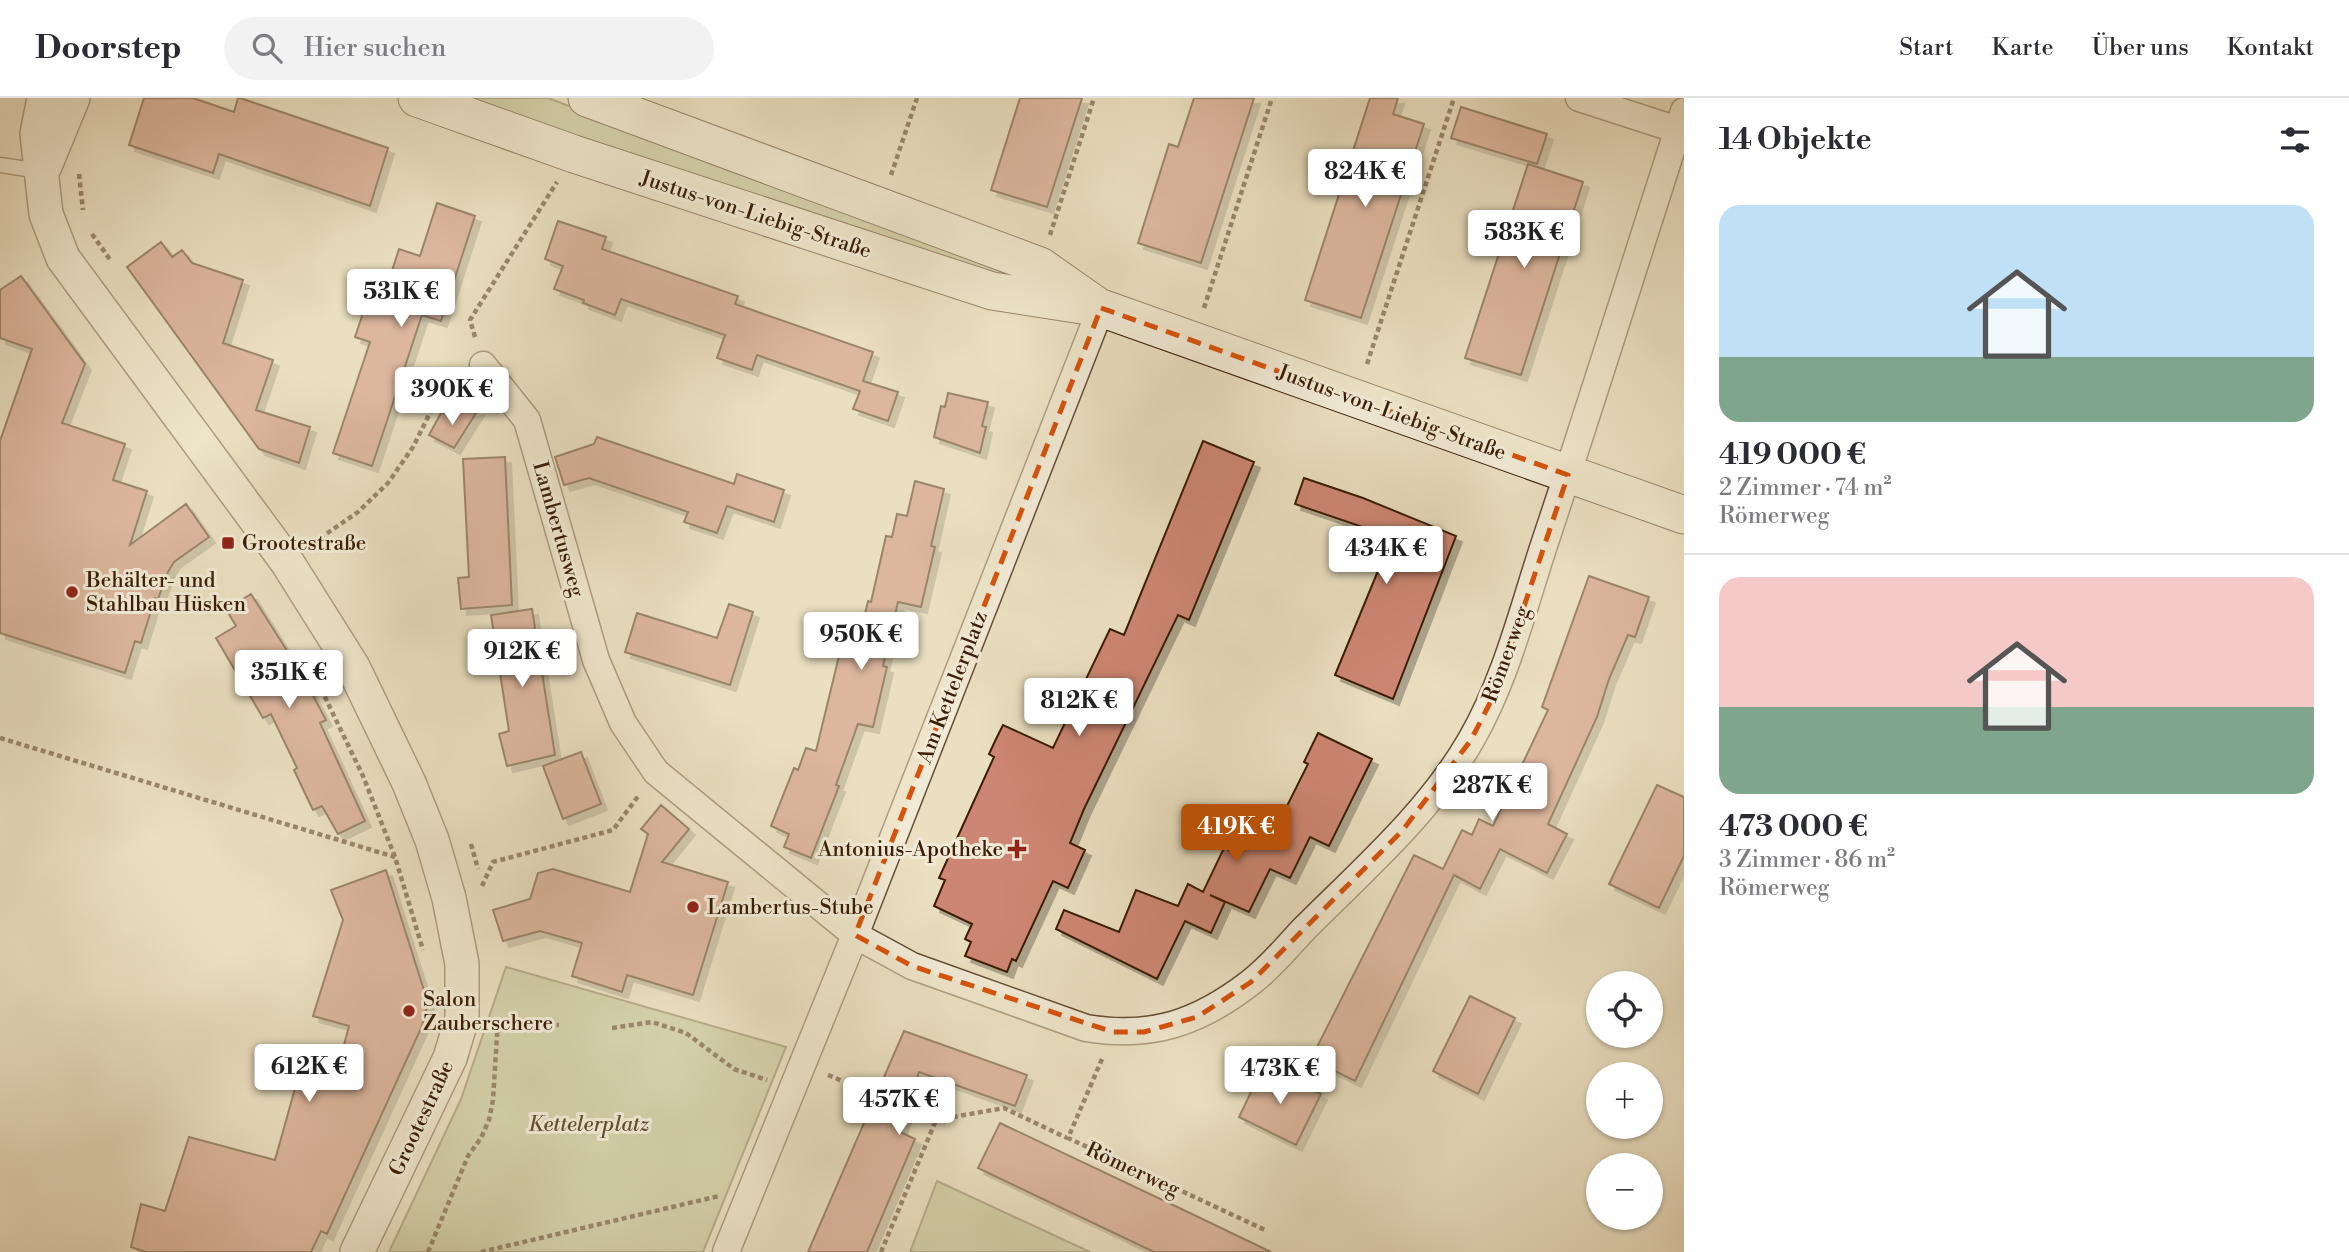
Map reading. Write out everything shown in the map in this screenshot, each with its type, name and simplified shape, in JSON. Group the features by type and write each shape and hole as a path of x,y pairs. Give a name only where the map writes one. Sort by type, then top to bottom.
{"main road":[{"name":"Justus-von-Liebig-Straße","path":"417,98 574,154 992,291 1101,308 1684,515"},
{"name":"Justus-von-Liebig-Straße","path":"587,98 1040,266 1101,308"}],"street":[{"name":"Grootestraße","path":"44,98 37,134 46,214 63,258 286,562 354,667 432,840 449,898 462,964 462,1018 450,1058 357,1252"},
{"name":"Grootestraße","path":"43,171 73,98"},
{"path":"1579,98 1681,121"},
{"name":"Römerweg","path":"855,935 912,966 1086,1028 1113,1032 1144,1032 1197,1017 1251,982 1402,831 1446,778 1471,740 1495,693 1681,121"},
{"name":"Am Kettelerplatz","path":"726,1252 855,935 1101,308"},
{"name":"Lambertusweg","path":"483,365 527,420 596,660 623,723 656,772 855,935"}],"lane":[{"path":"0,165 43,171"}],"path":[{"path":"881,206 917,98"},
{"path":"1040,266 1094,98"},
{"path":"1193,342 1272,98"},
{"path":"1355,399 1454,98"},
{"path":"286,562 358,512 388,483 413,447 435,405 483,365 470,320 574,154"},
{"path":"308,663 363,776 395,857 426,960"},
{"path":"0,738 395,857"},
{"path":"449,898 481,889 493,862 613,830 656,772"},
{"path":"498,1023 559,1025"},
{"path":"611,1028 652,1023 686,1033 734,1069 792,1088"},
{"name":"Römerweg","path":"1113,1032 1068,1138 1265,1230"},
{"path":"802,1064 936,1120 1004,1108 1068,1138"},
{"path":"881,1252 936,1120"},
{"path":"481,1252 752,1188"}],"highlighted area":[{"path":"1101,308 1568,475 1495,693 1471,740 1402,831 1251,982 1197,1017 1144,1032 1113,1032 912,966 855,935"}],"green space":[{"path":"449,98 548,98 1020,277 1018,283"},
{"name":"Kettelerplatz","path":"506,967 786,1047 703,1252 389,1252 461,1099"},
{"path":"937,1181 1090,1252 910,1252"}],"building":[{"path":"144,98 193,98 234,112 240,98 388,148 370,206 219,154 213,173 129,145"},
{"path":"1020,98 1082,98 1047,207 991,190"},
{"path":"1194,98 1254,98 1201,263 1138,243 1169,144 1178,147"},
{"path":"1370,98 1398,98 1393,114 1424,124 1361,318 1305,300"},
{"path":"1461,107 1547,134 1537,164 1451,138"},
{"path":"1528,164 1583,182 1521,375 1465,358"},
{"path":"437,203 475,216 441,321 422,315 372,466 333,453 370,342 355,337 366,304 380,308 399,249 420,256"},
{"path":"558,221 606,237 602,249 738,296 735,304 873,352 863,381 898,392 888,421 853,409 860,391 757,355 752,370 717,358 725,335 621,299 615,315 554,289 563,266 545,259"},
{"path":"161,242 172,257 182,250 192,263 243,280 223,343 273,360 256,410 310,427 299,463 259,449 127,267"},
{"path":"21,276 85,364 62,423 125,444 113,480 147,491 130,545 186,504 209,537 174,562 158,599 155,598 141,643 135,641 125,673 0,633 0,441 32,349 0,338 0,290"},
{"path":"948,393 988,402 982,426 986,427 980,453 934,437 941,406 945,407"},
{"path":"478,410 454,448 429,435 441,413"},
{"path":"597,437 734,484 737,474 784,490 774,522 727,506 717,533 684,522 688,512 589,478 564,485 555,457 594,444"},
{"path":"1203,441 1254,462 1189,620 1178,615 1084,809 1070,843 1085,850 1068,888 1053,881 1016,961 1012,959 1007,972 965,956 971,942 965,939 972,924 934,906 945,880 939,878 994,757 989,754 1003,725 1053,748 1110,629 1124,635"},
{"path":"505,457 512,605 461,609 458,578 469,577 463,459"},
{"path":"1304,478 1363,498 1456,536 1393,699 1335,675 1392,537 1295,504"},
{"path":"915,481 944,489 931,546 935,547 921,607 898,602 883,666 887,667 873,727 858,724 836,785 839,786 811,858 784,847 789,834 771,826 794,768 798,770 806,748 816,751 839,656 844,657 849,633 860,635 868,601 871,602 886,536 892,537 897,514 907,516"},
{"path":"1589,576 1649,597 1635,637 1628,635 1609,679 1597,717 1548,824 1567,834 1547,873 1500,849 1480,889 1454,875 1355,1081 1311,1059 1414,855 1443,869 1462,830 1472,835 1479,819 1493,826 1548,710 1542,707"},
{"path":"251,594 300,671 326,720 320,723 365,821 338,834 322,806 313,810 294,770 297,768 271,714 263,718 216,638 236,626 226,609"},
{"path":"729,604 753,612 730,685 625,652 637,613 717,638"},
{"path":"532,609 555,755 507,766 499,734 509,731 491,615"},
{"path":"1318,733 1372,759 1329,846 1310,837 1290,878 1270,869 1249,912 1210,895 1225,902 1211,933 1185,921 1157,979 1056,929 1064,910 1119,932 1136,890 1178,906 1188,884 1203,892 1224,848 1237,853 1258,812 1279,822 1308,764 1304,762"},
{"path":"581,752 601,804 563,819 543,766"},
{"path":"1657,785 1684,797 1684,856 1659,908 1609,884"},
{"path":"661,805 689,829 662,862 728,882 693,995 627,975 622,992 572,976 582,943 540,931 503,941 493,910 530,899 538,873 553,869 630,892 648,834 641,829"},
{"path":"386,870 428,1003 422,1026 327,1234 321,1231 311,1252 146,1252 131,1247 141,1204 165,1211 189,1137 275,1160 301,1067 336,1075 349,1026 313,1016 343,920 331,890"},
{"path":"1470,996 1515,1018 1478,1094 1433,1071"},
{"path":"904,1031 1027,1075 1015,1106 919,1072 900,1132 915,1139 867,1252 808,1252"},
{"path":"1263,1067 1321,1094 1296,1145 1239,1117"},
{"path":"1000,1123 1271,1252 1154,1252 978,1168"}],"place":[{"name":"Grootestraße","path":"228,543"},
{"name":"Behälter- und Stahlbau Hüsken","path":"72,592"},
{"name":"Antonius-Apotheke","path":"1017,849"},
{"name":"Lambertus-Stube","path":"693,907"},
{"name":"Salon Zauberschere","path":"409,1011"}]}
